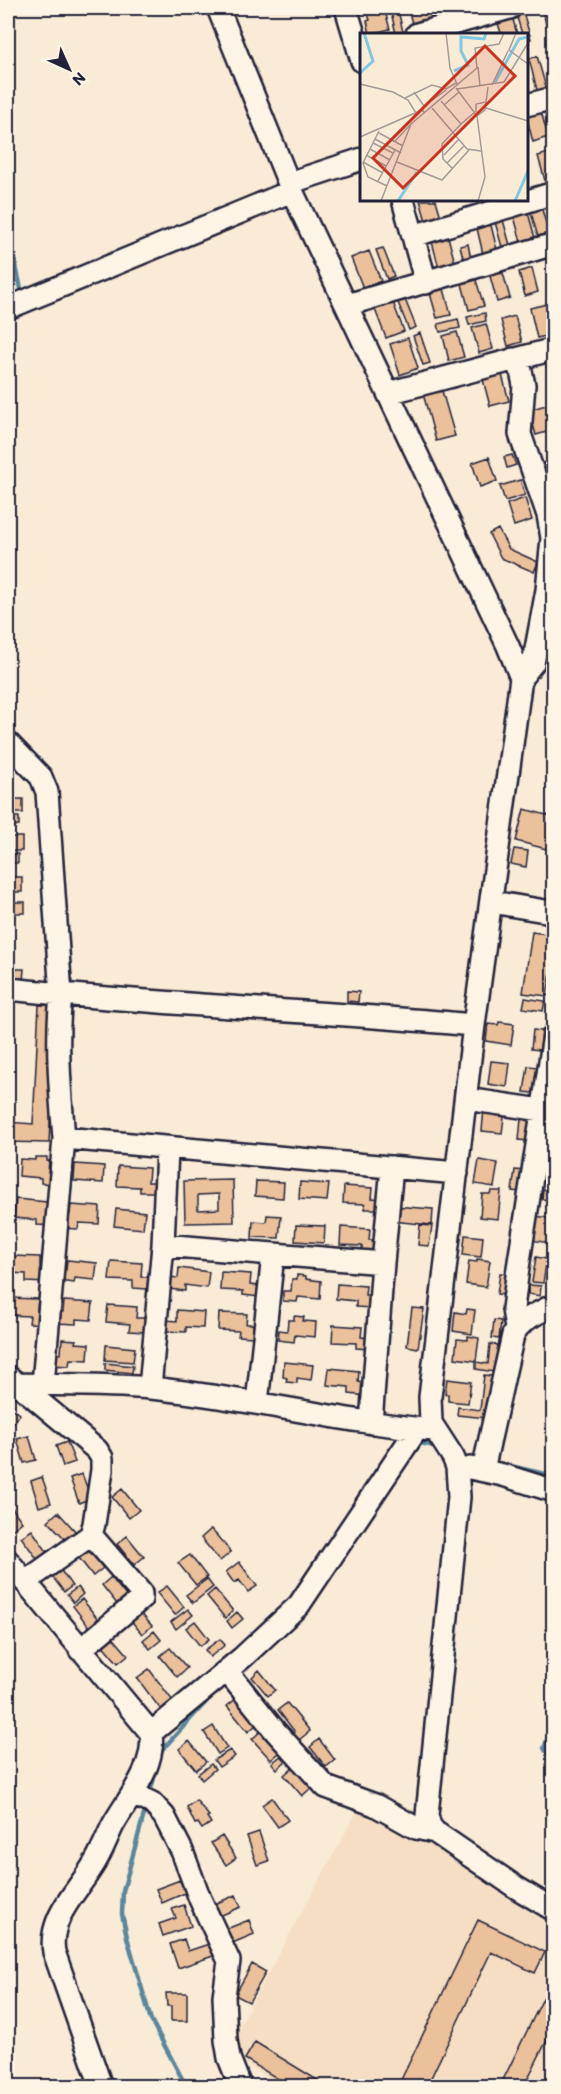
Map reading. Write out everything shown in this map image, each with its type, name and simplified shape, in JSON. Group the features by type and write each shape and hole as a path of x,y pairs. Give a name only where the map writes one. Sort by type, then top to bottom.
{"street":[{"path":"151,1733 227,1671 285,1619 306,1596 431,1423 430,1397 474,1025 521,678 291,187 218,8"},
{"path":"346,8 360,51"},
{"path":"421,33 510,8"},
{"path":"528,104 554,98"},
{"path":"8,308 360,160"},
{"path":"528,201 554,193"},
{"path":"403,201 426,283"},
{"path":"413,236 528,201"},
{"path":"347,305 554,244"},
{"path":"388,393 554,349"},
{"path":"513,359 521,371 524,385 520,434 548,515 552,538 547,590 535,656 530,668 521,678"},
{"path":"8,743 41,777 48,792 61,995 58,1059 64,1138 28,1385"},
{"path":"492,902 554,911"},
{"path":"8,989 61,995 474,1025"},
{"path":"483,1470 506,1363 516,1329 513,1309 518,1268 553,1045"},
{"path":"466,1099 542,1110"},
{"path":"64,1138 167,1149 457,1173"},
{"path":"150,1388 163,1245 167,1149"},
{"path":"371,1423 382,1263 392,1167"},
{"path":"163,1245 382,1263"},
{"path":"257,1403 273,1255"},
{"path":"516,1329 524,1321 554,1305"},
{"path":"28,1385 150,1388 257,1403 371,1423 426,1429 448,1448 457,1467 459,1497 427,1815 430,1826 435,1832 498,1876 554,1910"},
{"path":"25,1582 91,1534 100,1486 102,1458 97,1450 28,1385"},
{"path":"457,1467 483,1470 554,1491"},
{"path":"80,1650 141,1599 141,1593 91,1534"},
{"path":"8,1561 151,1733 143,1799 113,1826 94,1864 59,1917 52,1935 54,1952 101,2086"},
{"path":"227,1671 276,1732 326,1787 375,1805 416,1828 435,1832"},
{"path":"143,1799 161,1811 182,1851 200,1899 229,1961 225,1996 226,2040 229,2058 240,2086"}],"shaded area":[{"path":"361,1804 387,1815 553,1916 553,2086 281,2086 234,2057 230,2043"}],"building":[{"path":"366,8 384,8 390,29 370,33 367,21 370,20"},
{"path":"429,8 431,18 412,23 408,9"},
{"path":"542,8 554,8 554,35 549,36"},
{"path":"398,10 403,32 396,33 391,12"},
{"path":"523,12 531,39 528,40 528,33 522,33 516,14"},
{"path":"512,16 517,33 501,33 497,20"},
{"path":"537,56 547,91 538,94 529,59"},
{"path":"552,106 554,135 551,136 544,109"},
{"path":"541,111 548,137 533,142 528,114"},
{"path":"553,152 554,182 546,184 538,156"},
{"path":"420,201 436,201 441,217 426,221"},
{"path":"541,206 549,234 538,237 530,209"},
{"path":"527,209 535,238 521,242 513,213"},
{"path":"503,220 510,245 502,247 495,222"},
{"path":"490,221 497,250 483,254 476,224"},
{"path":"447,233 455,263 439,268 431,238"},
{"path":"468,244 471,259 464,261 460,246"},
{"path":"383,248 394,276 387,279 376,250"},
{"path":"369,251 381,281 363,288 351,258"},
{"path":"532,268 538,292 525,296 519,272"},
{"path":"503,273 510,298 497,302 490,276"},
{"path":"476,280 484,306 469,310 462,284"},
{"path":"444,289 451,315 437,318 430,293"},
{"path":"404,297 416,327 409,330 397,300"},
{"path":"392,300 404,331 386,338 374,307"},
{"path":"547,304 554,334 537,338 530,308"},
{"path":"485,313 486,321 469,325 467,317"},
{"path":"515,316 522,342 508,346 501,320"},
{"path":"458,319 460,328 440,332 438,324"},
{"path":"486,324 493,349 479,353 472,328"},
{"path":"457,332 464,357 449,361 443,336"},
{"path":"420,333 430,363 423,365 413,336"},
{"path":"408,338 418,368 400,375 390,344"},
{"path":"554,357 554,388 553,389 545,360"},
{"path":"501,371 509,401 490,406 482,376"},
{"path":"440,384 455,436 436,441 422,390"},
{"path":"546,405 553,430 536,435 529,410"},
{"path":"512,455 516,465 507,468 504,457"},
{"path":"489,457 497,481 480,487 472,463"},
{"path":"554,460 554,479 546,481 541,464"},
{"path":"520,480 525,495 505,501 500,486"},
{"path":"525,498 532,520 514,526 507,504"},
{"path":"498,529 509,549 538,562 534,572 501,558 489,534"},
{"path":"8,799 23,799 23,813 8,813"},
{"path":"524,809 554,817 554,851 516,841"},
{"path":"8,817 19,817 19,826 8,826"},
{"path":"8,837 22,837 22,851 8,851"},
{"path":"514,849 528,851 526,867 511,864"},
{"path":"8,854 18,854 18,863 8,863"},
{"path":"8,877 22,877 22,892 8,892"},
{"path":"8,902 25,902 25,913 8,913"},
{"path":"532,932 554,935 554,956 547,996 523,993"},
{"path":"8,969 24,969 23,981 8,981"},
{"path":"347,991 359,992 358,1002 347,1001"},
{"path":"525,998 545,1001 543,1011 523,1008"},
{"path":"39,1005 56,1005 49,1143 8,1142 8,1122 33,1124"},
{"path":"499,1022 514,1024 511,1045 486,1041 488,1024 498,1025"},
{"path":"533,1030 542,1031 540,1050 531,1049"},
{"path":"491,1061 510,1063 507,1087 488,1084"},
{"path":"528,1066 537,1067 533,1093 524,1092"},
{"path":"484,1108 505,1110 502,1133 482,1131"},
{"path":"521,1119 529,1119 528,1141 519,1140"},
{"path":"35,1157 47,1157 48,1172 56,1172 55,1184 41,1183 41,1178 19,1176 20,1159 35,1160"},
{"path":"479,1160 498,1163 494,1187 475,1184"},
{"path":"75,1164 104,1166 103,1183 74,1181"},
{"path":"118,1166 149,1168 148,1182 155,1182 155,1192 140,1192 140,1187 117,1186"},
{"path":"515,1170 523,1171 521,1192 512,1191"},
{"path":"233,1180 234,1222 185,1223 184,1181","holes":["219,1194 219,1209 198,1210 198,1195"]},
{"path":"256,1181 284,1182 283,1198 255,1196"},
{"path":"300,1182 329,1184 327,1201 299,1199"},
{"path":"344,1186 373,1188 372,1198 381,1199 380,1209 365,1209 365,1204 343,1203"},
{"path":"543,1189 554,1191 554,1201 542,1199"},
{"path":"491,1191 501,1191 498,1219 480,1217 482,1194 490,1194"},
{"path":"16,1199 47,1202 46,1214 54,1214 53,1226 37,1225 37,1220 14,1218"},
{"path":"71,1205 100,1207 99,1224 79,1223 78,1229 62,1228 63,1214 70,1214"},
{"path":"393,1206 433,1209 432,1225 391,1221"},
{"path":"116,1209 145,1212 143,1229 114,1226"},
{"path":"267,1215 281,1216 279,1238 252,1237 253,1221 266,1222"},
{"path":"536,1216 554,1219 549,1243 531,1240"},
{"path":"296,1225 325,1226 324,1243 295,1241"},
{"path":"420,1225 432,1226 429,1246 418,1245"},
{"path":"341,1227 370,1229 369,1240 378,1240 377,1253 362,1252 362,1246 340,1245"},
{"path":"465,1235 483,1237 481,1257 463,1255"},
{"path":"12,1256 40,1257 40,1268 49,1269 48,1283 26,1282 26,1274 11,1273"},
{"path":"536,1257 547,1259 543,1283 532,1282"},
{"path":"477,1259 490,1261 486,1287 466,1284 469,1261 477,1262"},
{"path":"67,1260 97,1263 95,1280 75,1278 74,1283 58,1281 60,1270 66,1270"},
{"path":"111,1261 142,1263 141,1277 148,1277 147,1289 133,1288 133,1281 109,1280"},
{"path":"179,1268 209,1272 207,1288 185,1285 185,1291 169,1289 170,1277 178,1278"},
{"path":"221,1272 251,1274 250,1285 259,1286 259,1297 243,1295 243,1291 220,1290"},
{"path":"500,1273 509,1274 506,1295 497,1294"},
{"path":"297,1275 321,1281 320,1299 298,1297 297,1302 283,1301 283,1291 291,1291 292,1279 297,1279"},
{"path":"337,1284 366,1286 365,1295 373,1295 372,1308 356,1307 356,1301 336,1299"},
{"path":"529,1285 541,1286 540,1296 528,1294"},
{"path":"9,1298 38,1299 37,1311 45,1311 44,1324 29,1323 30,1316 8,1315"},
{"path":"64,1301 93,1303 91,1320 76,1319 76,1324 56,1323 57,1312 63,1312"},
{"path":"108,1305 137,1307 136,1318 145,1318 144,1332 129,1331 130,1324 106,1322"},
{"path":"412,1308 424,1309 418,1348 407,1346"},
{"path":"467,1309 475,1310 472,1334 453,1331 455,1312 466,1314"},
{"path":"177,1310 204,1312 203,1328 186,1327 186,1332 165,1331 166,1320 177,1321"},
{"path":"219,1313 247,1314 246,1324 253,1324 253,1337 238,1336 239,1331 218,1330"},
{"path":"294,1316 304,1317 303,1321 316,1322 315,1337 295,1335 294,1342 278,1340 279,1330 287,1331 288,1320 294,1320"},
{"path":"494,1320 501,1321 499,1339 492,1338"},
{"path":"333,1325 362,1327 361,1337 369,1338 369,1349 356,1348 356,1343 332,1342"},
{"path":"468,1336 479,1338 476,1361 455,1358 457,1339 468,1340"},
{"path":"62,1339 89,1344 88,1360 70,1359 69,1366 51,1365 52,1353 61,1354"},
{"path":"490,1344 498,1345 494,1372 476,1369 476,1362 488,1364"},
{"path":"106,1345 135,1348 133,1362 105,1360"},
{"path":"284,1362 313,1365 311,1380 297,1378 297,1383 286,1382 287,1378 283,1377"},
{"path":"105,1363 133,1366 132,1373 105,1370"},
{"path":"329,1368 359,1371 358,1382 367,1384 366,1396 349,1394 349,1387 327,1385"},
{"path":"484,1375 492,1376 487,1418 457,1415 458,1407 480,1410"},
{"path":"447,1379 471,1382 468,1403 448,1401 448,1394 445,1394"},
{"path":"8,1406 20,1414 10,1428 8,1426"},
{"path":"29,1436 36,1460 24,1463 17,1439"},
{"path":"67,1442 75,1462 63,1466 56,1446"},
{"path":"8,1455 14,1481 8,1483"},
{"path":"82,1474 91,1498 79,1503 70,1478"},
{"path":"42,1477 51,1503 39,1507 31,1481"},
{"path":"122,1489 139,1510 129,1518 112,1497"},
{"path":"8,1502 22,1522 12,1530 8,1524"},
{"path":"58,1512 76,1532 66,1540 48,1521"},
{"path":"211,1529 231,1552 220,1561 201,1538"},
{"path":"32,1530 48,1553 38,1560 21,1537"},
{"path":"127,1536 144,1557 134,1565 117,1544"},
{"path":"89,1550 103,1568 93,1576 79,1558"},
{"path":"190,1555 207,1577 196,1585 178,1563"},
{"path":"239,1562 257,1586 248,1592 239,1580 234,1583 226,1572"},
{"path":"57,1565 72,1586 64,1592 49,1572"},
{"path":"111,1577 126,1596 117,1604 102,1585"},
{"path":"207,1579 213,1587 193,1603 186,1595"},
{"path":"167,1586 184,1607 175,1615 157,1593"},
{"path":"78,1587 83,1594 73,1603 67,1595"},
{"path":"215,1589 233,1611 225,1618 207,1596"},
{"path":"82,1599 98,1619 89,1627 73,1606"},
{"path":"188,1609 193,1615 176,1629 171,1622"},
{"path":"138,1610 152,1626 142,1634 129,1618"},
{"path":"237,1612 243,1619 232,1628 227,1621"},
{"path":"195,1621 209,1639 200,1646 186,1628"},
{"path":"154,1631 161,1640 150,1649 143,1640"},
{"path":"110,1634 128,1655 118,1663 100,1642"},
{"path":"220,1639 225,1645 210,1657 205,1650"},
{"path":"170,1648 187,1668 177,1677 160,1656"},
{"path":"149,1669 173,1701 161,1710 137,1678"},
{"path":"259,1670 275,1690 268,1696 252,1677"},
{"path":"236,1699 256,1725 248,1732 227,1706"},
{"path":"287,1703 310,1731 293,1745 287,1738 295,1732 278,1710"},
{"path":"213,1726 227,1748 218,1754 204,1732"},
{"path":"261,1731 280,1752 271,1760 252,1739"},
{"path":"319,1739 335,1760 326,1767 310,1747"},
{"path":"189,1741 206,1762 196,1770 179,1749"},
{"path":"230,1750 235,1756 219,1767 214,1760"},
{"path":"282,1755 287,1760 277,1769 272,1763"},
{"path":"211,1764 215,1769 202,1780 198,1774"},
{"path":"293,1767 311,1788 302,1796 284,1775"},
{"path":"272,1798 288,1820 278,1827 262,1805"},
{"path":"196,1800 209,1816 207,1817 211,1823 202,1829 198,1823 195,1824 187,1807"},
{"path":"259,1832 269,1861 257,1865 247,1836"},
{"path":"222,1836 236,1858 226,1865 211,1843"},
{"path":"180,1880 185,1893 162,1903 156,1889"},
{"path":"236,1895 241,1907 217,1917 212,1905"},
{"path":"184,1905 191,1926 163,1936 159,1924 176,1918 172,1909"},
{"path":"249,1920 254,1934 230,1944 224,1930"},
{"path":"478,1920 545,1952 535,1973 491,1952 427,2086 398,2086"},
{"path":"184,1939 188,1951 215,1942 219,1954 178,1968 170,1944"},
{"path":"252,1964 266,1972 249,2002 235,1995"},
{"path":"553,1978 554,2026 524,2086 500,2086"},
{"path":"166,1993 187,1993 187,2021 171,2021 171,2006 167,2006"},
{"path":"255,2042 327,2086 290,2086 245,2059"}],"waterway":[{"path":"8,231 22,293"},
{"path":"416,1446 421,1443 434,1446"},
{"path":"497,1463 554,1476"},
{"path":"159,1753 206,1702"},
{"path":"554,1722 544,1748 554,1763"},
{"path":"149,1796 157,1767"},
{"path":"146,1807 123,1891 122,1914 151,2020 186,2086"}]}
